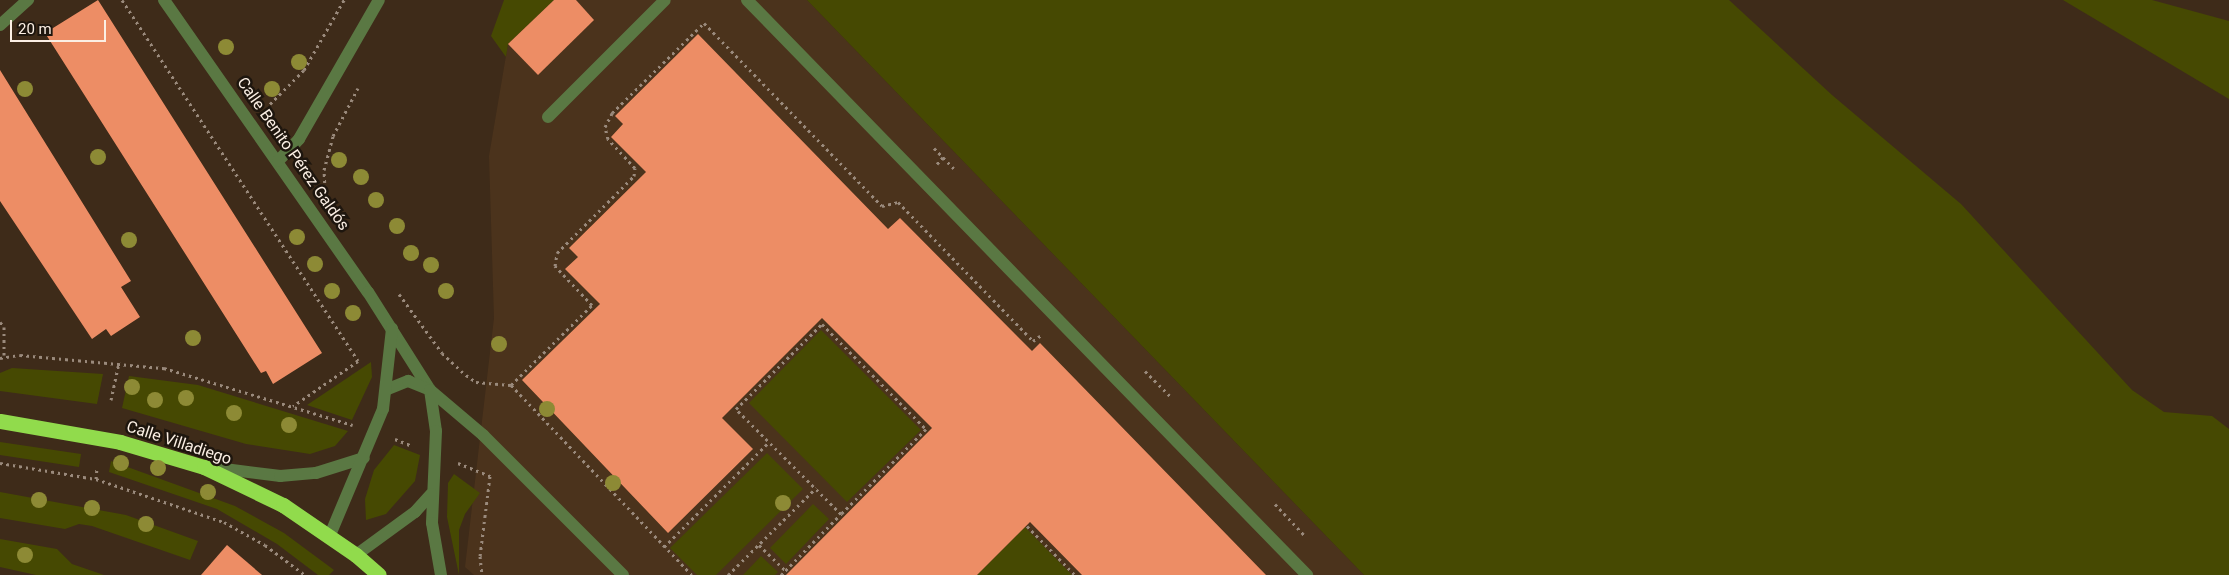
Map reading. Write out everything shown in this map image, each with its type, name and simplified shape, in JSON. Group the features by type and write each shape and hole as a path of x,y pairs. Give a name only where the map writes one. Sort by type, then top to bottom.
{"highway":[{"name":"Calle Villadiego","path":"0,421 129,444 204,467 283,505 330,535 379,575"}],"street":[{"path":"0,25 28,0"},
{"name":"Calle Benito Pérez Galdós","path":"164,0 278,161 392,328 430,390 436,431 431,494 441,575"},
{"path":"278,161 299,139 379,0"},
{"path":"548,117 665,0"},
{"path":"748,0 1307,575"},
{"path":"330,535 364,458 388,389 392,328"},
{"path":"388,389 408,381 430,390 483,435 623,575"},
{"path":"204,467 280,476 316,473 364,458"},
{"path":"356,555 415,512 431,494"}],"path":[{"path":"122,0 358,362 292,406"},
{"path":"270,104 304,70 344,0"},
{"path":"511,385 592,305 555,266 557,253 634,176 635,168 608,139 605,127 612,113 704,23 882,206 898,202 1033,341 1039,335 1046,342"},
{"path":"325,192 324,170 333,136 359,85"},
{"path":"934,148 955,170"},
{"path":"395,289 442,353 476,382 511,385 692,575"},
{"path":"0,322 4,327 4,356"},
{"path":"781,575 926,429 822,324 736,409 841,514"},
{"path":"0,358 4,356 119,362 164,368 362,428"},
{"path":"110,400 119,362"},
{"path":"1146,371 1171,397"},
{"path":"664,546 769,442"},
{"path":"0,463 96,480 244,532 305,575"},
{"path":"464,465 490,476 480,556 482,575"},
{"path":"96,480 97,468"},
{"path":"728,575 816,488"},
{"path":"1275,504 1306,536"},
{"path":"1027,526 1075,575"},
{"path":"759,544 785,570"}],"shaded area":[{"path":"504,0 554,0 508,44 506,57 491,36"},
{"path":"554,0 807,0 1364,575 474,575 465,567 494,318 489,156 508,44"},
{"path":"807,0 1729,0 1832,95 1961,204 2132,390 2164,412 2212,416 2229,429 2229,575 1364,575"},
{"path":"2063,0 2152,0 2229,21 2229,99"},
{"path":"821,330 921,430 847,502 749,403"},
{"path":"371,362 372,377 352,420 307,405"},
{"path":"12,368 103,374 97,404 0,391 0,373"},
{"path":"129,376 198,385 348,431 335,446 310,454 246,444 122,408"},
{"path":"0,442 81,454 79,467 0,455"},
{"path":"394,445 420,455 415,481 386,514 366,520 365,499 374,470"},
{"path":"767,453 803,489 716,575 697,575 670,548"},
{"path":"111,461 235,506 284,533 334,570 329,575 318,575 277,544 217,509 109,472"},
{"path":"454,474 480,493 465,514 459,530 459,575 447,517 448,483"},
{"path":"0,492 126,515 198,541 190,560 92,526 79,524 65,529 0,518"},
{"path":"813,504 829,519 786,564 770,548"},
{"path":"1025,527 1072,575 977,575"},
{"path":"0,539 57,549 72,564 104,575 36,575 0,567"},
{"path":"761,556 778,572 775,575 743,575"}],"building":[{"path":"98,0 322,353 273,384 266,371 261,373 45,33"},
{"path":"554,0 576,0 594,20 538,75 508,44"},
{"path":"698,34 888,229 900,218 1032,351 1040,343 1266,575 1082,575 1030,522 977,575 786,575 932,428 822,318 722,418 753,449 668,533 522,380 600,304 565,269 578,257 569,248 646,172 611,137 623,124 615,116"},
{"path":"0,70 131,281 121,287 140,317 111,336 106,329 92,339 0,201"},
{"path":"227,545 262,575 201,575"}]}
